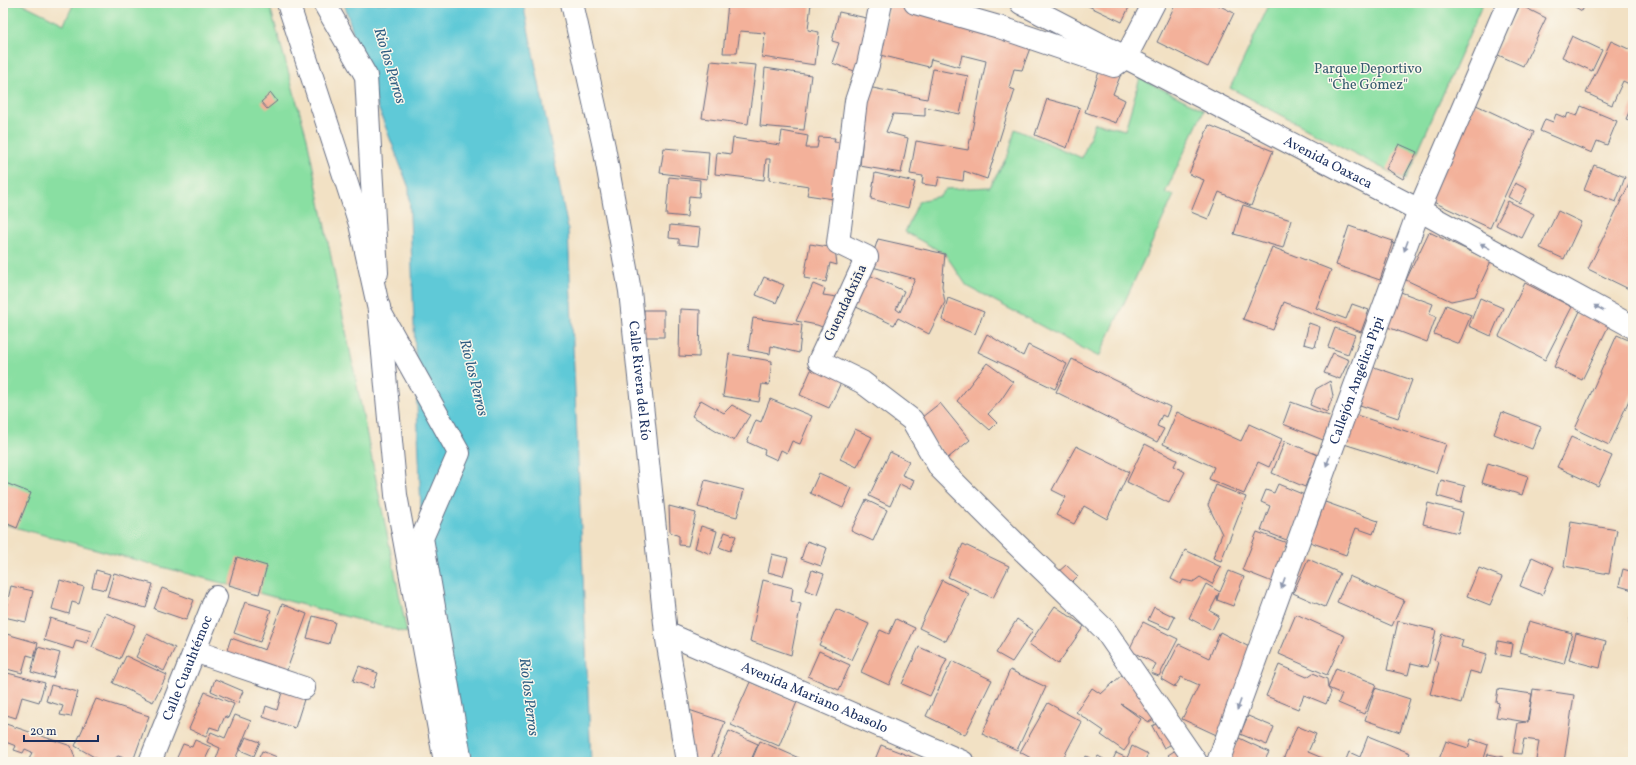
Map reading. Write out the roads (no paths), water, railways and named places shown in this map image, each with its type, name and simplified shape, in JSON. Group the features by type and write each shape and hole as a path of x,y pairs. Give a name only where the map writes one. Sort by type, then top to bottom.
{"street":[{"path":"288,3 360,224 379,310 459,453 422,538 460,762"},
{"path":"324,3 366,76 379,310 396,495 445,762"},
{"name":"Calle Rivera del Río","path":"572,3 604,147 630,292 666,633 687,762"},
{"name":"Guendadxiña","path":"881,3 868,66 856,101 838,243 867,257 819,361 862,382 912,420 940,468 1105,630 1196,762"},
{"path":"916,3 999,27 1114,66 1126,57 1154,3"},
{"name":"Avenida Oaxaca","path":"1021,3 1419,210 1633,327"},
{"name":"Callejón Angélica Pipi","path":"1218,762 1419,210 1508,3"},
{"name":"Calle Cuauhtémoc","path":"150,762 216,597"},
{"name":"Avenida Mariano Abasolo","path":"666,633 963,762"},
{"path":"194,651 304,688"}],"water":[{"name":"Rio los Perros","path":"344,3 523,3 568,229 591,762 452,762 422,538 409,188 366,76"}],"park label":[{"name":"Parque Deportivo \"Che Gómez\"","path":"1368,78"}]}
